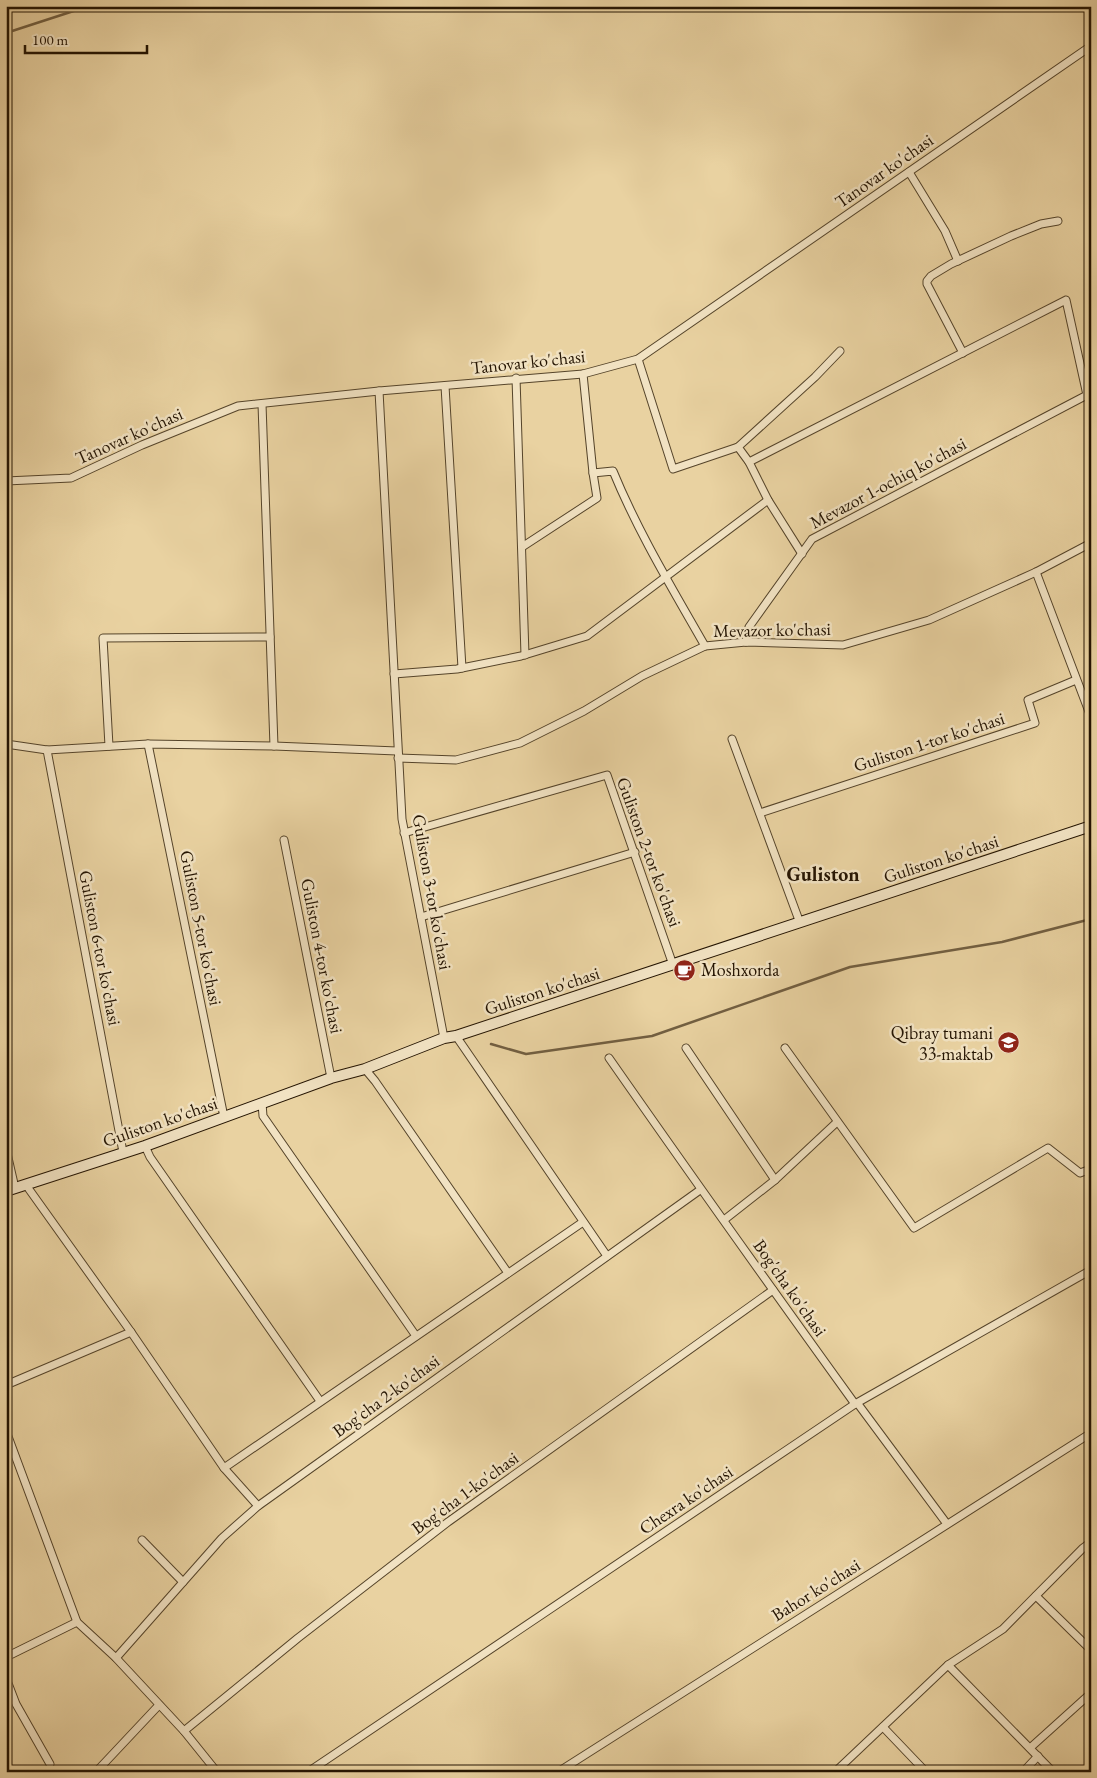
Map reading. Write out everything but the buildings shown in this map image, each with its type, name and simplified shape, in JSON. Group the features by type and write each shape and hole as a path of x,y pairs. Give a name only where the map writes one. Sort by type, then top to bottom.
{"main road":[{"name":"Guliston ko'chasi","path":"10,1190 145,1146 331,1078 365,1069 444,1038 456,1036 674,965 1091,826"}],"street":[{"name":"Tanovar ko'chasi","path":"6,481 71,478 142,445 238,406 516,378 583,374 638,359 1091,46"},
{"path":"909,172 945,231 958,261"},
{"path":"749,462 962,353 927,284 927,280 958,261 1034,227 1058,221"},
{"name":"Mevazor 1-ochiq ko'chasi","path":"746,642 749,627 812,539 1087,395 1066,300 962,353"},
{"path":"638,359 673,469 738,447 815,377 840,351"},
{"path":"522,547 597,498 583,374"},
{"path":"516,378 525,654"},
{"path":"445,386 462,668"},
{"name":"Guliston 3-tor ko'chasi","path":"379,391 402,819 444,1038"},
{"path":"262,404 274,746"},
{"path":"738,447 749,462 768,500 802,554"},
{"path":"593,472 612,471 628,509 705,646"},
{"path":"394,674 462,668 525,654 588,636 768,500"},
{"name":"Mevazor ko'chasi","path":"6,744 47,750 148,744 274,746 398,754 456,760 520,743 584,711 642,676 705,646 746,642 843,645 928,620 1036,572 1091,543"},
{"path":"1036,572 1091,717"},
{"path":"109,746 102,638 270,637"},
{"name":"Guliston 1-tor ko'chasi","path":"760,813 1035,723 1028,700 1076,680"},
{"path":"732,739 800,923"},
{"name":"Guliston 5-tor ko'chasi","path":"148,744 224,1117"},
{"name":"Guliston 6-tor ko'chasi","path":"47,750 123,1152"},
{"name":"Guliston 2-tor ko'chasi","path":"404,833 607,776 674,965"},
{"name":"Guliston 4-tor ko'chasi","path":"284,840 331,1078"},
{"path":"421,917 635,852"},
{"path":"456,1036 607,1256"},
{"path":"686,1048 775,1180"},
{"path":"785,1048 914,1228 1048,1148 1080,1174 1091,1169"},
{"name":"Bog'cha ko'chasi","path":"609,1058 700,1190 724,1220 856,1404 947,1524"},
{"path":"365,1069 508,1273"},
{"path":"262,1103 263,1116 416,1336"},
{"path":"724,1220 775,1180 837,1122"},
{"path":"145,1146 150,1157 320,1401"},
{"path":"6,1149 10,1190"},
{"path":"26,1185 132,1332 224,1468 258,1506"},
{"name":"Bog'cha 2-ko'chasi","path":"116,1658 222,1538 258,1506 700,1190"},
{"path":"224,1468 583,1222"},
{"name":"Chexra ko'chasi","path":"308,1772 856,1404 1091,1270"},
{"name":"Bog'cha 1-ko'chasi","path":"184,1731 298,1638 448,1522 773,1290"},
{"path":"6,1384 132,1332"},
{"path":"6,1431 77,1622 116,1658 184,1731 217,1772"},
{"name":"Bahor ko'chasi","path":"558,1772 1091,1434"},
{"path":"142,1540 183,1582"},
{"path":"835,1772 948,1664 1003,1629 1091,1542"},
{"path":"1036,1596 1091,1650"},
{"path":"6,1657 77,1622"},
{"path":"948,1664 1053,1772"},
{"path":"6,1678 16,1704 50,1764"},
{"path":"1030,1748 1091,1693"},
{"path":"96,1772 159,1705"},
{"path":"883,1727 926,1772"},
{"path":"1023,1772 1038,1756"}],"waterway":[{"path":"6,33 89,6"},
{"path":"491,1044 526,1054 652,1036 850,967 1002,942 1091,919"}],"place":[{"name":"Moshxorda","path":"685,970"},
{"name":"Qibray tumani 33-maktab","path":"1009,1043"}],"district":[{"name":"Guliston","path":"823,874"}]}
